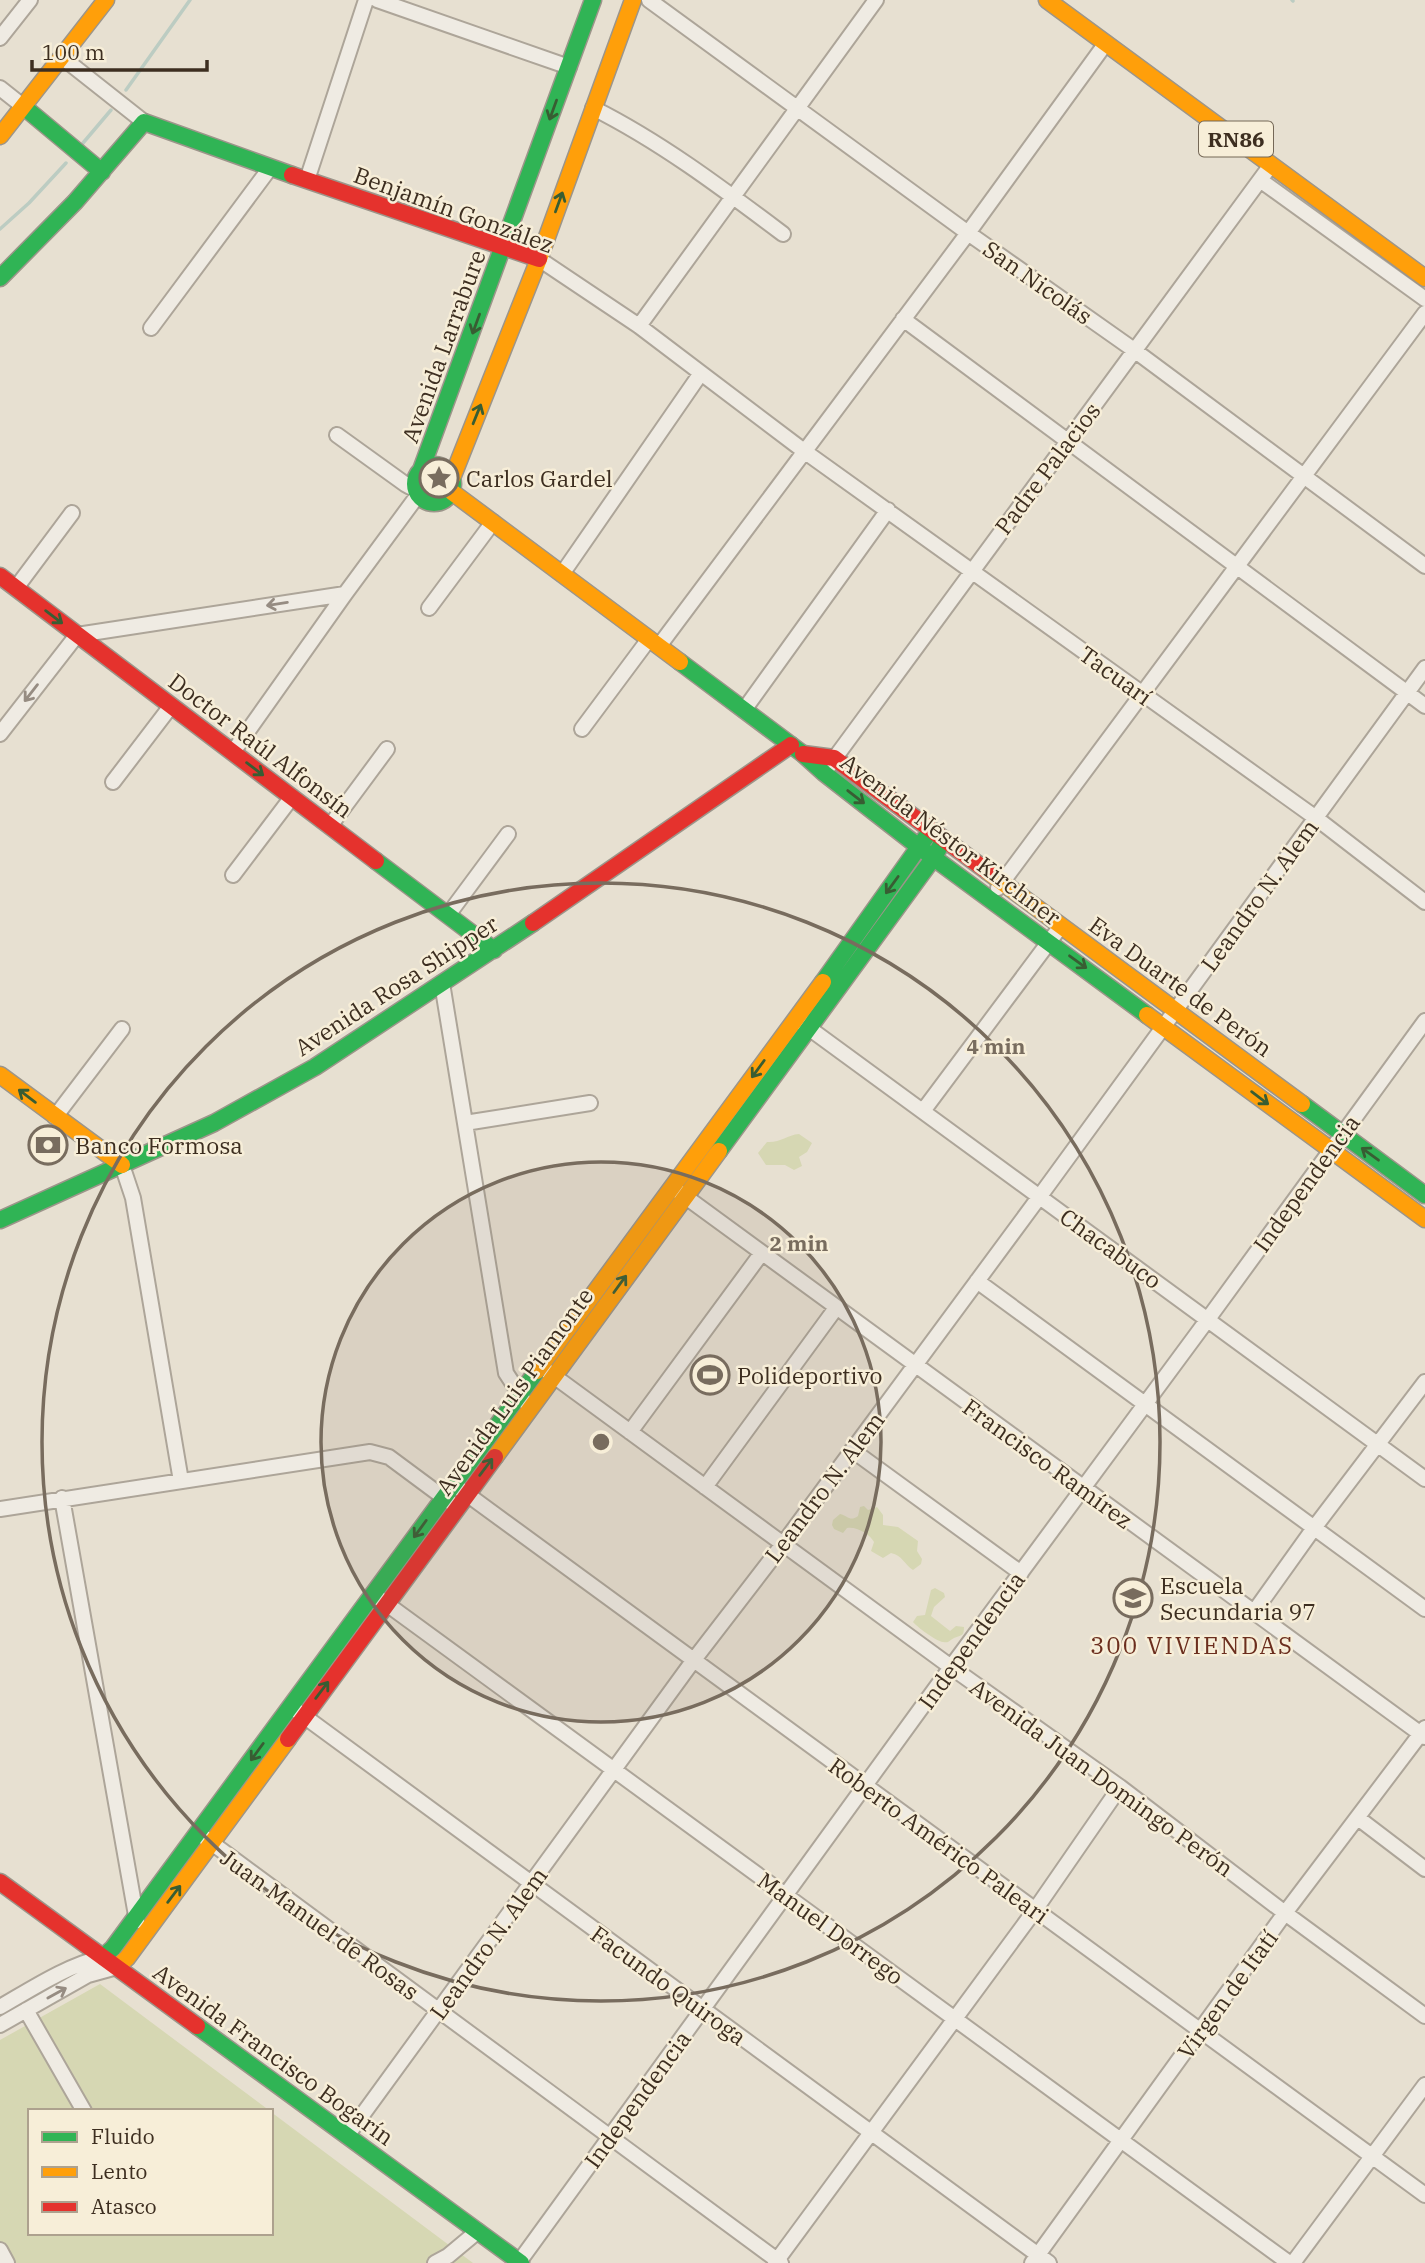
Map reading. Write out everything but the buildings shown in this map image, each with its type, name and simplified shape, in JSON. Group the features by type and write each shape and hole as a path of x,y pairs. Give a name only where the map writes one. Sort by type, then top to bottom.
{"main road":[{"path":"0,136 106,0"},
{"name":"Avenida Larrabure","path":"421,470 593,0"},
{"path":"452,485 444,468 439,466 432,465 421,470 416,479 417,492 426,502 438,503 449,497 633,0"},
{"name":"RN86","path":"1047,0 1425,278"},
{"path":"24,107 102,172"},
{"path":"0,278 41,240 144,122"},
{"name":"Benjamín González","path":"144,122 270,168 539,259"},
{"name":"Avenida Néstor Kirchner","path":"452,485 493,522 797,749 919,847 1425,1219"},
{"name":"Doctor Raúl Alfonsín","path":"0,576 494,950"},
{"name":"Eva Duarte de Perón","path":"797,749 834,758 1425,1195"},
{"name":"Avenida Rosa Shipper","path":"0,1220 243,1108 315,1067 797,749"},
{"name":"Avenida Luis Piamonte","path":"802,1023 919,847 938,834"},
{"name":"Avenida Luis Piamonte","path":"455,1496 530,1408 547,1371 678,1192 802,1023 934,857 938,834"},
{"path":"0,1075 122,1165"},
{"name":"Avenida Luis Piamonte","path":"103,1957 113,1948 198,1832 297,1711 380,1599 455,1496 519,1395 547,1371"},
{"name":"Avenida Luis Piamonte","path":"117,1967 127,1958 211,1843 297,1711"},
{"name":"Avenida Francisco Bogarín","path":"0,1882 520,2262"}],"street":[{"path":"0,37 30,0"},
{"path":"307,180 366,0"},
{"path":"377,0 569,67"},
{"name":"San Nicolás","path":"649,0 968,233 1134,350 1425,566"},
{"path":"639,326 876,0"},
{"path":"582,729 654,643 804,452 1106,43"},
{"name":"Benjamín González","path":"63,58 144,122"},
{"path":"0,88 24,107"},
{"path":"593,108 626,124 783,234"},
{"name":"Padre Palacios","path":"824,773 1271,165"},
{"path":"151,328 270,168"},
{"path":"1260,180 1425,299"},
{"name":"Benjamín González","path":"539,259 639,326 804,452"},
{"path":"991,898 1425,313"},
{"path":"903,319 1425,706"},
{"path":"562,574 702,373"},
{"path":"233,752 417,492 337,435"},
{"name":"Tacuarí","path":"804,452 1316,818 1425,902"},
{"path":"744,709 888,510"},
{"path":"16,588 72,513"},
{"path":"429,608 493,522"},
{"path":"0,734 78,635 345,594"},
{"name":"Leandro N. Alem","path":"347,2136 614,1769 1040,1196 1425,668"},
{"path":"113,782 171,706"},
{"path":"330,826 387,749"},
{"path":"233,875 292,797"},
{"path":"448,915 508,834"},
{"path":"923,1111 1061,926"},
{"path":"442,983 506,1373 530,1408"},
{"name":"Independencia","path":"520,2262 951,1667 1425,1021"},
{"name":"Chacabuco","path":"802,1023 1425,1479"},
{"path":"55,1117 122,1029"},
{"path":"465,1123 590,1103"},
{"path":"122,1165 133,1198 181,1481"},
{"name":"Francisco Ramírez","path":"678,1192 1424,1733"},
{"path":"630,1432 761,1254"},
{"path":"977,1281 1425,1609"},
{"path":"705,1487 836,1308"},
{"name":"Avenida Juan Domingo Perón","path":"547,1371 951,1667 1120,1787 1285,1913 1425,2015"},
{"path":"1254,1612 1425,1382"},
{"path":"852,1450 1021,1573"},
{"name":"Roberto Américo Paleari","path":"0,1508 370,1452 389,1457 455,1496 694,1661 1425,2195"},
{"path":"62,1498 135,1918 144,1933"},
{"name":"Manuel Dorrego","path":"380,1599 1291,2263"},
{"name":"Facundo Quiroga","path":"297,1711 871,2133 1039,2260"},
{"name":"Virgen de Itatí","path":"1039,2260 1121,2140 1285,1913 1424,1733"},
{"path":"778,2262 1035,1910 1120,1787"},
{"path":"1358,1818 1425,1869"},
{"name":"Juan Manuel de Rosas","path":"198,1832 778,2262"},
{"path":"0,2007 61,1972 82,1962 103,1957"},
{"path":"0,2025 88,1975 117,1967"},
{"path":"26,2010 83,2109"},
{"path":"1291,2263 1425,2085"},
{"path":"435,2263 448,2256 478,2231"},
{"path":"0,2250 7,2263"}],"green space":[{"path":"436,470 445,474 449,483 445,492 436,496 427,492 423,483 427,474"},
{"path":"799,1134 812,1143 807,1152 799,1157 802,1166 794,1170 785,1165 766,1165 758,1153 767,1142"},
{"path":"864,1506 868,1510 877,1507 883,1515 883,1525 898,1527 918,1541 917,1551 922,1559 921,1564 913,1570 895,1554 891,1553 883,1558 871,1551 874,1542 858,1529 847,1528 843,1533 834,1529 833,1520 840,1514 853,1518 858,1516 860,1507"},
{"path":"935,1588 944,1593 945,1597 934,1607 931,1616 950,1631 956,1626 964,1627 962,1635 948,1642 936,1639 913,1622 917,1616 925,1615 931,1590"},
{"path":"100,1984 267,2109 28,2109 28,2235 273,2235 273,2113 473,2263 0,2263 0,2040"}],"waterway":[{"path":"126,90 190,0"},
{"path":"83,143 111,110"},
{"path":"0,229 29,203 66,163"}],"traffic: fast":[{"path":"421,470 593,0"},
{"path":"24,107 102,172"},
{"path":"0,278 75,202 144,122 292,175"},
{"path":"434,465 448,470 453,484 448,498 434,503 420,498 415,484 420,470 434,465"},
{"path":"680,662 803,754 919,847 1147,1015"},
{"path":"823,982 931,830"},
{"path":"719,1151 934,857 944,839"},
{"path":"376,861 494,950"},
{"path":"0,1220 214,1123 315,1067 533,923"},
{"path":"1302,1104 1425,1195"},
{"path":"103,1957 113,1948 537,1371"},
{"path":"197,2026 521,2263"}],"traffic: slow":[{"path":"0,136 106,0"},
{"path":"452,478 539,259 633,0"},
{"path":"1047,0 1425,278"},
{"path":"452,492 680,662"},
{"path":"987,871 1302,1104"},
{"path":"537,1371 823,982"},
{"path":"1147,1015 1425,1219"},
{"path":"0,1075 122,1165"},
{"path":"495,1457 719,1151"},
{"path":"117,1967 127,1958 288,1739"}],"traffic: jam":[{"path":"292,175 539,259"},
{"path":"0,576 376,861"},
{"path":"533,923 791,745"},
{"path":"803,754 834,758 987,871"},
{"path":"288,1739 495,1457"},
{"path":"0,1882 197,2026"}],"place":[{"name":"Carlos Gardel","path":"439,478"},
{"name":"Banco Formosa","path":"48,1145"},
{"name":"Polideportivo","path":"710,1375"},
{"name":"Escuela Secundaria 97","path":"1133,1598"}],"district":[{"name":"300 VIVIENDAS","path":"1192,1645"}]}
